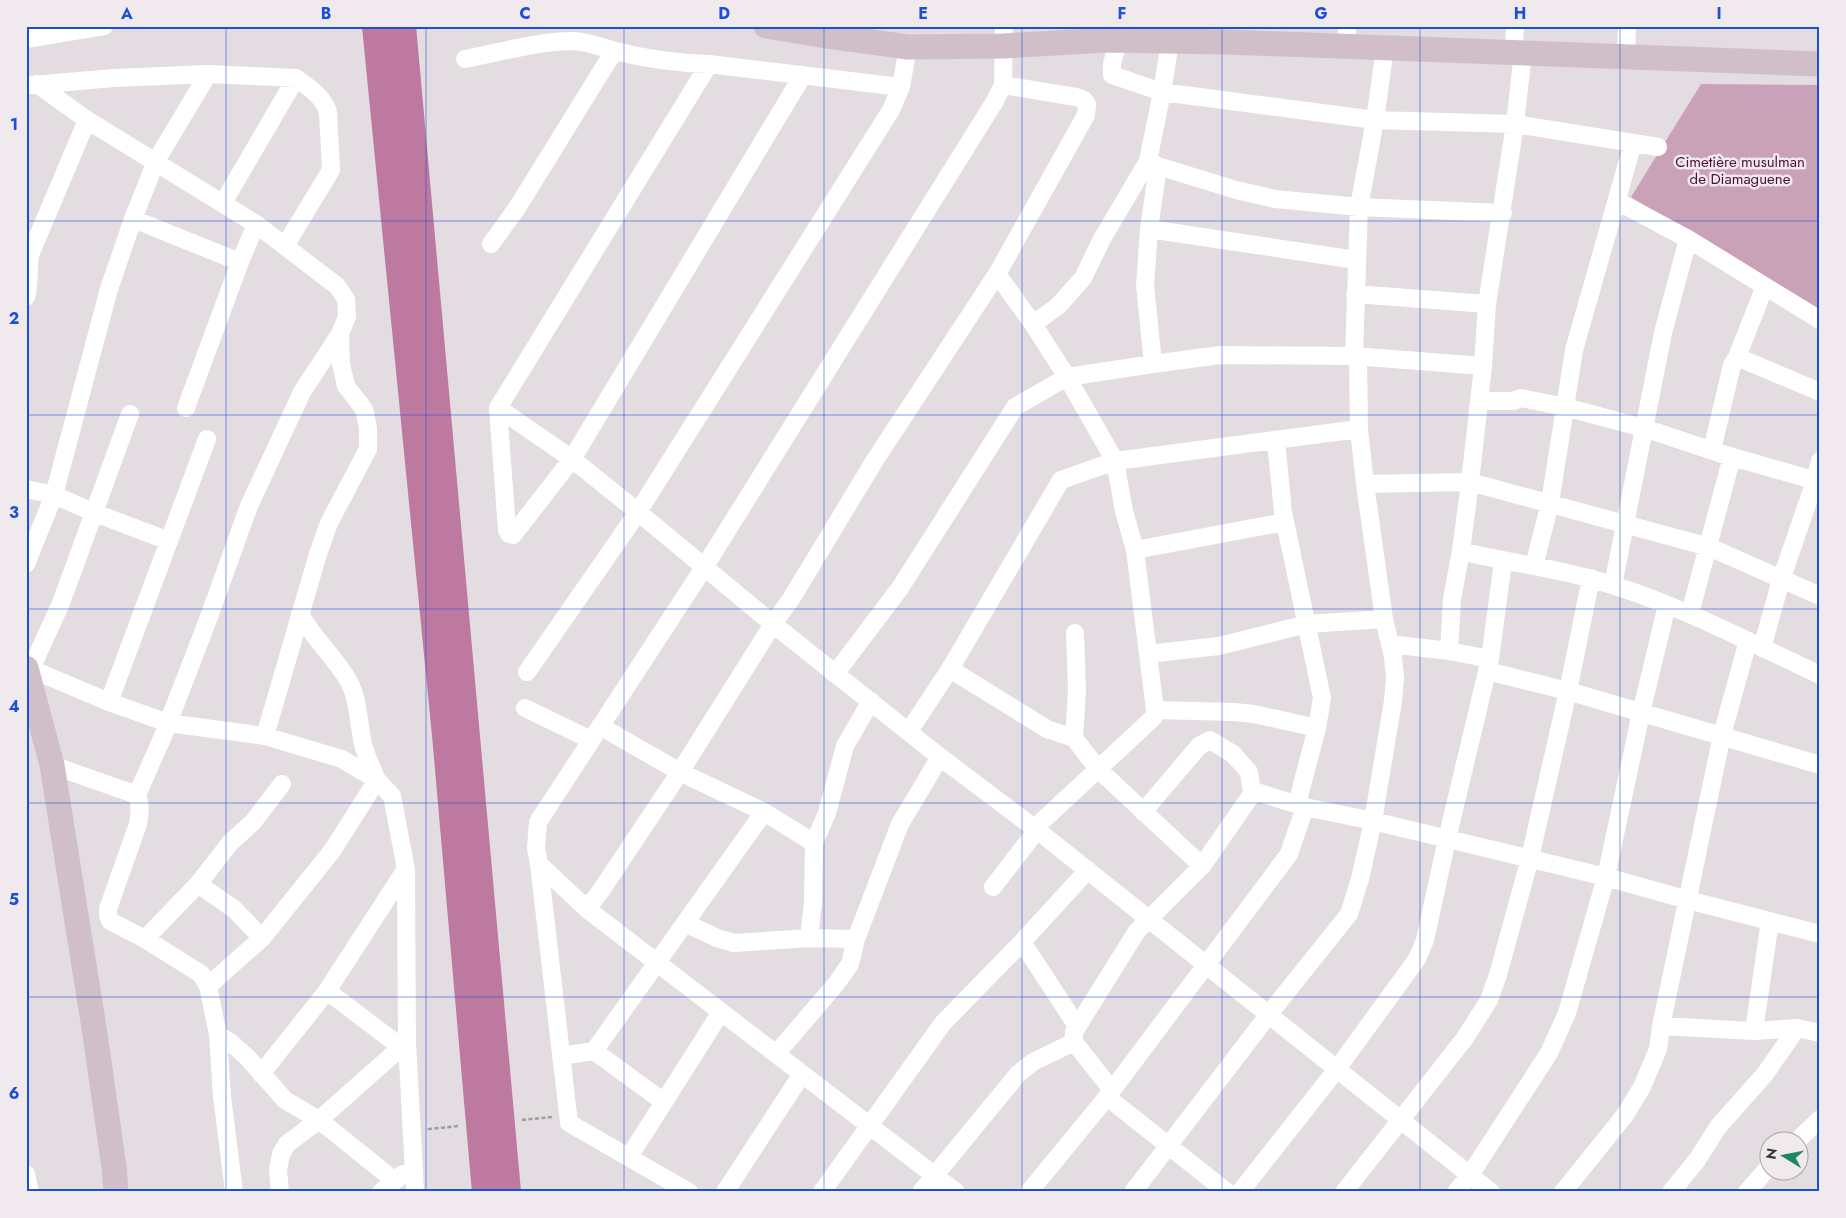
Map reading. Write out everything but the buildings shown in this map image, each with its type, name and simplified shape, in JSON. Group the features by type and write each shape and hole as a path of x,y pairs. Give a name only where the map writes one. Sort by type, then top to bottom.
{"highway":[{"path":"376,26 446,735 486,1192"},
{"path":"402,26 506,1192"}],"street":[{"path":"26,39 104,26"},
{"path":"1449,651 1452,599 1461,551 1484,366 1487,304 1503,213 1515,124 1518,53 1515,26"},
{"path":"1626,57 1627,26"},
{"path":"780,28 908,47 1003,36 1111,36 1170,42 1227,34 1347,36 1384,48 1820,63"},
{"path":"689,1192 569,1123 536,848 538,822 704,566 995,101 1003,85 1003,36"},
{"path":"1111,36 1112,75 1162,92 1375,120 1515,124 1658,147"},
{"path":"465,59 540,44 575,41 598,44 614,51 679,63 709,64 901,87"},
{"path":"1153,364 1144,284 1153,163 1170,42"},
{"path":"527,672 638,512 891,110 901,87 908,47"},
{"path":"1133,1192 1269,1014 1349,914 1360,879 1373,821 1394,701 1395,678 1384,620 1359,429 1355,294 1359,207 1375,120 1384,48"},
{"path":"491,244 517,208 614,51"},
{"path":"709,64 498,408 507,530 509,534 513,535 572,459 803,75"},
{"path":"26,564 54,495 109,289 132,219 156,161 208,74"},
{"path":"32,85 114,78 208,74 296,78 322,98 326,105 331,170 285,246"},
{"path":"223,203 296,78"},
{"path":"32,85 256,224 337,286 346,299 347,316 340,334 302,392 249,506 206,625 137,796 140,813 138,824 108,915 110,921 146,938 200,974 208,986 218,1035 222,1096 234,1192"},
{"path":"586,909 602,889 680,772 772,624 791,599 875,460 996,274 1086,115 1087,107 1084,100 1076,96 1003,85"},
{"path":"26,297 30,285 28,271 30,255 87,120"},
{"path":"1534,566 1550,503 1574,350 1633,143"},
{"path":"1153,163 1236,190 1275,199 1359,207 1503,213"},
{"path":"1033,324 1058,306 1083,278 1102,239 1153,163"},
{"path":"1617,201 1688,239 1820,320"},
{"path":"132,219 240,262"},
{"path":"186,408 256,224"},
{"path":"1149,229 1356,260"},
{"path":"1613,585 1663,333 1688,239"},
{"path":"993,888 1037,830 1040,823 1154,717 1155,710 1135,550 1124,511 1115,461 1067,377 1033,324 996,274"},
{"path":"1712,450 1732,365 1737,357 1765,286"},
{"path":"1355,294 1487,304"},
{"path":"265,736 318,554 330,523 368,449 368,428 364,409 346,386 340,334"},
{"path":"835,674 900,588 1015,407 1067,377 1220,355 1356,356 1484,366"},
{"path":"1737,357 1820,392"},
{"path":"1479,401 1513,401 1521,398 1565,407 1643,428 1818,482"},
{"path":"498,408 572,459 772,624 940,757 1088,870 1491,1192"},
{"path":"116,1192 96,1043 52,765 28,668 61,603 130,414"},
{"path":"909,731 950,670 1061,480 1115,461 1359,429"},
{"path":"109,702 207,439"},
{"path":"1029,1192 1110,1093 1289,854 1301,806 1322,698 1286,522 1276,441"},
{"path":"1690,613 1732,457"},
{"path":"1563,1192 1625,1114 1642,1087 1658,1049 1661,1026 1722,735 1818,482 1820,461"},
{"path":"1365,484 1470,482 1709,547 1820,596"},
{"path":"26,489 54,495 169,541"},
{"path":"1135,550 1286,522"},
{"path":"1461,551 1503,562 1534,566 1591,578 1613,585 1690,613 1820,675"},
{"path":"1240,1192 1337,1069 1417,959 1426,940 1447,838 1488,665 1503,562"},
{"path":"1344,1192 1465,1038 1489,1000 1530,858 1568,691 1591,578"},
{"path":"1456,1192 1470,1175 1549,1053 1567,1013 1606,876 1641,713 1667,605"},
{"path":"300,614 308,630 349,681 357,705 363,744 377,780"},
{"path":"1148,654 1219,646 1307,624 1384,620"},
{"path":"1074,738 1077,690 1075,633"},
{"path":"1390,644 1449,651 1568,691 1820,765"},
{"path":"28,668 109,702 168,723 265,736 342,759 377,780 392,796 406,868 404,1044 415,1192"},
{"path":"950,670 1046,729 1074,738 1097,768 1202,866"},
{"path":"809,938 813,902 814,842 827,814 845,746 871,701"},
{"path":"525,708 596,733 764,812 814,842"},
{"path":"1155,710 1241,712 1317,728"},
{"path":"1143,812 1199,746 1210,740 1232,754 1249,772 1252,794"},
{"path":"776,1054 836,984 850,964 856,938 900,824 940,757"},
{"path":"52,765 137,796"},
{"path":"208,986 262,938 332,851 377,780"},
{"path":"146,938 198,884 230,842 253,822 282,784"},
{"path":"921,1192 1018,1074 1075,1034 1137,931 1202,866 1252,794 1257,792 1301,806 1606,876 1688,900 1820,934"},
{"path":"594,1051 764,812"},
{"path":"539,864 586,909 956,1192"},
{"path":"262,1074 328,992 406,868"},
{"path":"822,1192 943,1022 1022,942 1088,870"},
{"path":"198,884 234,909 262,938"},
{"path":"1754,1031 1770,921"},
{"path":"685,923 717,938 734,943 809,938 856,938"},
{"path":"1022,942 1110,1093 1169,1146 1227,1192"},
{"path":"328,992 404,1044"},
{"path":"629,1157 721,1012"},
{"path":"1661,1026 1754,1031 1797,1028 1820,1033"},
{"path":"1671,1192 1697,1160 1718,1127 1765,1074 1797,1028"},
{"path":"218,1035 230,1042 241,1052 285,1100 319,1120 395,1181"},
{"path":"280,1192 278,1170 281,1154 287,1144 319,1120 404,1044"},
{"path":"561,1056 594,1051 664,1102"},
{"path":"725,1192 802,1074"},
{"path":"1808,1130 1820,1119"},
{"path":"381,1192 413,1166"},
{"path":"26,1174 30,1192"},
{"path":"1747,1192 1758,1179"}],"green space":[{"name":"Cimetière musulman de Diamaguene","path":"1701,84 1820,85 1820,314 1631,197"}]}
